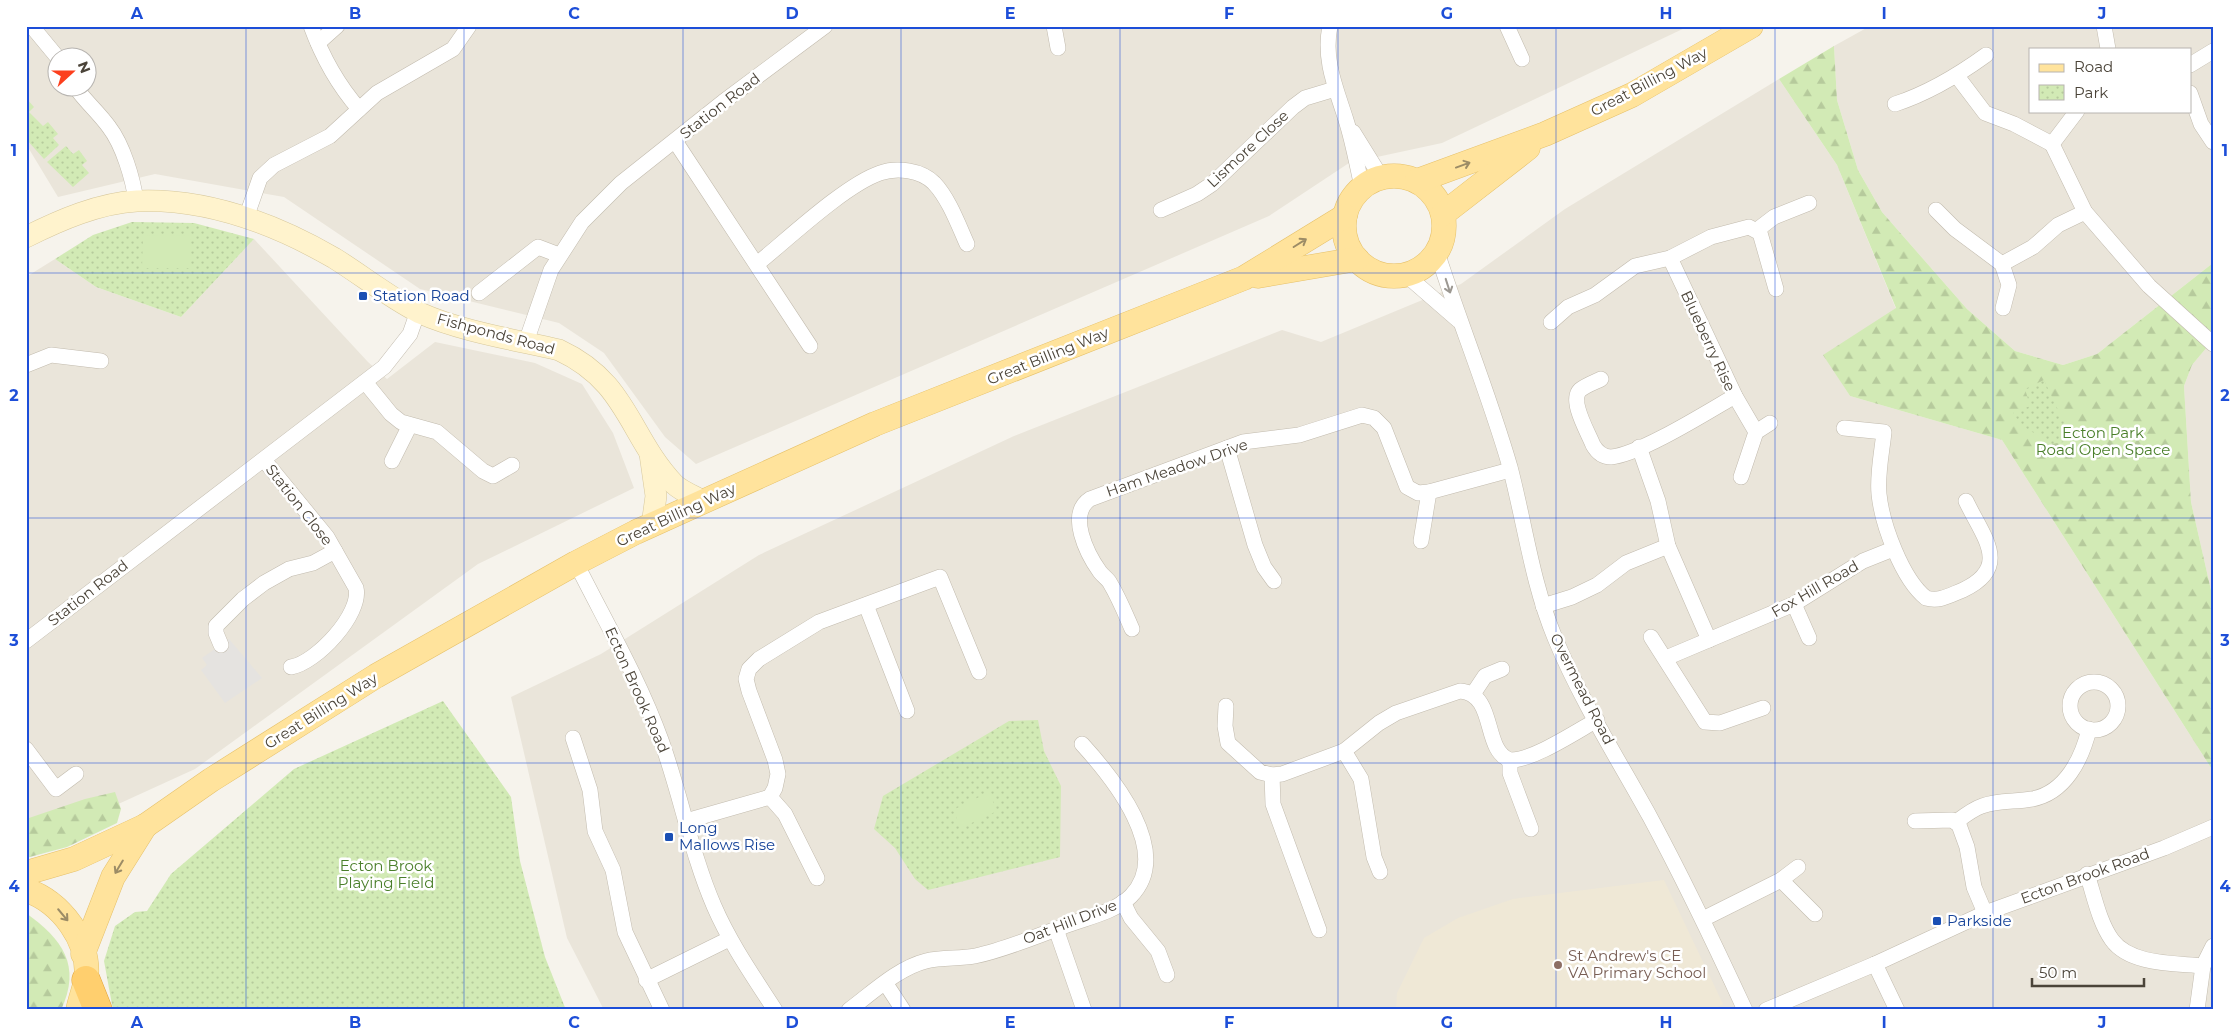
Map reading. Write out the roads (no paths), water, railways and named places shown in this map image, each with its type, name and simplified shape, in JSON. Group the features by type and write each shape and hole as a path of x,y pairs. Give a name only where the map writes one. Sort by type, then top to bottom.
{"highway":[{"path":"85,967 98,1010"}],"main road":[{"name":"Great Billing Way","path":"1417,181 1545,134 1632,95 1741,32"},
{"name":"Great Billing Way","path":"1443,214 1545,134"},
{"path":"1406,177 1417,181 1429,190 1438,201 1443,214 1444,227 1437,252 1423,266 1405,274 1392,276 1379,273 1357,259 1347,238 1345,216 1352,200 1372,182 1406,177"},
{"name":"Great Billing Way","path":"26,874 74,859 145,826 211,780 376,676 576,563 652,525 875,424 1244,278 1345,216"},
{"name":"Great Billing Way","path":"1244,278 1357,259"},
{"name":"Great Billing Way","path":"78,1010 85,967 113,877 145,826"},
{"path":"26,890 40,894 59,909 75,929 85,967"}],"street":[{"path":"311,26 333,74 359,109"},
{"path":"318,43 338,26"},
{"path":"246,218 260,178 274,165 330,136 377,93 453,49 469,26"},
{"name":"Station Road","path":"526,342 539,300 559,255 582,222 607,195 825,26"},
{"path":"1054,26 1058,48"},
{"path":"1330,26 1327,51 1335,89 1372,182"},
{"path":"1507,26 1522,59"},
{"path":"2104,26 2108,48"},
{"path":"32,30 49,48"},
{"path":"2192,64 2213,51"},
{"path":"1895,104 1923,94 1957,76 1986,54"},
{"path":"1957,76 1985,113 2014,124 2052,144 2085,212 2148,286 2213,344"},
{"name":"Lismore Close","path":"1160,210 1197,194 1212,184 1305,98 1335,89"},
{"path":"84,98 110,128 129,170 136,201"},
{"path":"2192,98 2201,124 2213,142"},
{"path":"2052,144 2076,112"},
{"path":"1346,120 1372,182"},
{"path":"675,141 810,346"},
{"path":"757,264 838,199 873,176 892,170 913,172 933,182 949,207 967,244"},
{"name":"Fishponds Road","path":"26,237 86,212 136,201 174,201 224,211 246,218 302,241 418,311 439,321 559,350 574,357 608,385 624,408 650,454 675,486 703,501"},
{"path":"1757,230 1774,217 1808,203"},
{"path":"1936,210 1955,229 2002,264 2009,285 2003,308"},
{"path":"2002,264 2033,247 2058,225 2085,212"},
{"path":"1551,322 1568,307 1595,295 1635,266 1670,258 1711,237 1749,227 1757,230"},
{"path":"1757,230 1776,289"},
{"path":"479,293 538,247 559,255"},
{"name":"Overmead Road","path":"1437,252 1459,321 1492,406 1510,470 1529,558 1543,606 1571,673 1703,919 1745,1010"},
{"name":"Blueberry Rise","path":"1601,379 1581,390 1576,396 1576,406 1593,445 1602,454 1612,457 1639,447 1686,424 1735,396 1670,258"},
{"name":"Overmead Road","path":"1405,274 1459,321"},
{"name":"Station Road","path":"26,641 106,578 264,460 304,426 384,367 410,334 418,311"},
{"path":"26,366 51,355 101,361"},
{"path":"365,382 391,414 410,425 437,432 483,471 493,482 512,465"},
{"path":"1735,396 1756,432"},
{"name":"Ham Meadow Drive","path":"1132,629 1109,580 1100,573 1090,556 1079,522 1080,511 1090,499 1243,442 1299,435 1358,416 1374,418 1384,428 1408,487 1418,493 1429,492"},
{"path":"1741,477 1756,432 1770,423"},
{"path":"392,461 410,425"},
{"path":"1844,428 1884,432 1879,495 1893,549 1912,582 1926,598 1941,599 1977,583 1990,568 1991,554 1966,501"},
{"path":"1639,447 1658,501 1668,546 1709,640"},
{"path":"1227,448 1255,545 1264,567 1274,581"},
{"name":"Fishponds Road","path":"650,454 656,496 652,525"},
{"name":"Station Close","path":"264,460 327,536 356,588 356,603 347,620 335,636 305,662 291,667"},
{"path":"1421,541 1429,492 1510,470"},
{"path":"1543,606 1597,585 1626,563 1668,546"},
{"name":"Fox Hill Road","path":"1666,658 1794,604 1863,561 1893,549"},
{"name":"Station Close","path":"221,645 216,626 243,599 277,575 313,563 335,551"},
{"name":"Ecton Brook Road","path":"576,563 650,714 669,762 700,869 729,939 776,1010"},
{"path":"686,821 770,797 775,788 778,774 775,760 746,679 749,669 759,659 819,622 940,577 979,672"},
{"path":"1794,604 1809,638"},
{"path":"866,605 908,711"},
{"path":"1651,637 1705,722 1720,723 1763,708"},
{"path":"1473,694 1486,676 1502,669"},
{"path":"1226,706 1225,726 1228,743 1260,772 1272,776 1344,751 1396,713 1454,692 1460,691 1473,694 1481,703 1499,752 1510,760 1525,757 1597,720"},
{"path":"1915,821 1956,822 1981,806 2032,799 2058,787 2076,765 2085,746 2090,729"},
{"path":"573,738 590,790 595,831 613,870 625,932 646,980 662,1010"},
{"name":"Oat Hill Drive","path":"849,1010 907,969 926,961 976,956 1056,929 1122,902 1138,887 1145,866 1146,855 1138,824 1117,785 1082,744"},
{"path":"26,749 56,788 76,774"},
{"path":"1344,751 1361,779 1374,857 1380,872"},
{"path":"1510,760 1510,773 1531,829"},
{"path":"1272,776 1273,804 1320,930"},
{"path":"770,797 785,814 816,878"},
{"path":"1956,822 1967,847 1974,887 1985,913"},
{"name":"Ecton Brook Road","path":"1766,1010 1875,964 1985,913 2087,874 2164,848 2213,827"},
{"path":"1703,919 1781,880 1798,867"},
{"path":"2087,874 2108,932 2123,950 2139,958 2203,966"},
{"path":"1781,880 1815,914"},
{"path":"1122,902 1131,918 1158,951 1167,975"},
{"path":"1056,929 1084,1010"},
{"path":"646,980 729,939"},
{"path":"2197,1010 2203,966 2213,946"},
{"path":"1875,964 1897,1010"},
{"path":"886,984 903,1010"}],"place":[{"name":"Station Road","path":"363,296"},
{"name":"Long Mallows Rise","path":"669,837"},
{"name":"Parkside","path":"1937,921"},
{"name":"St Andrew's CE VA Primary School","path":"1558,965"}],"park label":[{"name":"Ecton Park Road Open Space","path":"2103,442"},
{"name":"Ecton Brook Playing Field","path":"386,874"}]}
